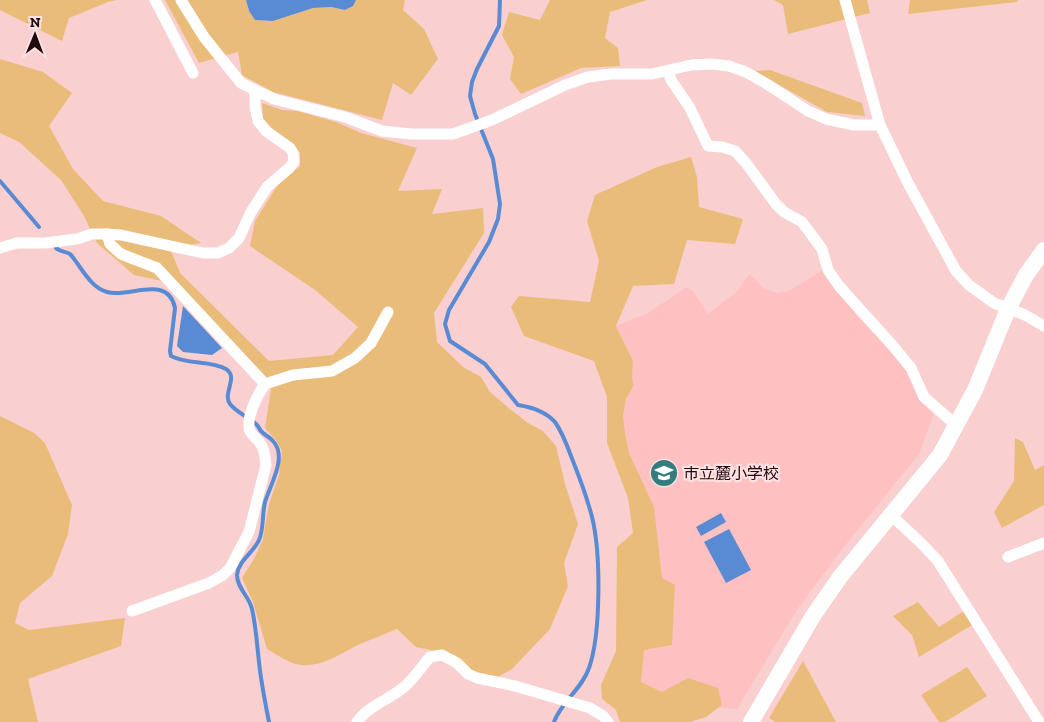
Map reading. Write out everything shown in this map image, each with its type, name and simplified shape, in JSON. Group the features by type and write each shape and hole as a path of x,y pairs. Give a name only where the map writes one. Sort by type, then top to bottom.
{"street":[{"path":"155,0 192,74"},
{"path":"181,0 210,45 241,83 274,99 345,117 382,131 411,134 452,134 492,120 565,85 588,77 611,74 652,74 712,64 729,66 746,72 808,111 826,119 854,125 880,125"},
{"path":"845,0 880,125 908,183 956,271 980,294 1044,326"},
{"path":"668,71 671,80 690,108 708,146 722,147 735,151 776,204 784,212 802,222 822,249 828,270 839,286 911,368 924,397 956,425"},
{"path":"0,248 17,243 45,243 77,239 92,234 121,234 203,253 218,253 229,248 239,238 267,187 294,162 290,148 266,131 258,121 255,91"},
{"path":"107,234 110,244 121,254 157,268 265,384"},
{"path":"751,722 813,616 840,577 940,455 975,390 1008,309 1026,275 1044,250"},
{"path":"132,611 210,583 224,575 230,568 249,532 266,465 265,455 260,443 250,432 250,422 257,396 265,384 293,375 332,371 355,358 371,343 388,312"},
{"path":"891,515 938,561 1039,722"},
{"path":"1008,557 1044,543"},
{"path":"358,722 362,715 378,702 395,694 406,685 430,657 442,655 457,663 468,674 477,678 515,686 590,708 603,716 608,722"}],"shaded area":[{"path":"0,0 117,0 69,18 62,41 0,10"},
{"path":"165,0 246,0 249,11 255,20 273,21 313,8 331,7 345,10 353,6 356,0 405,0 403,10 424,29 438,59 411,95 393,83 382,120 273,92 242,75 238,52 199,63"},
{"path":"550,0 647,0 610,12 605,38 618,48 620,66 581,68 521,94 510,79 514,57 502,35 509,12 540,20"},
{"path":"774,0 867,0 870,13 788,34 783,5"},
{"path":"910,0 1018,0 1017,2 908,14"},
{"path":"0,59 43,72 72,93 49,126 73,169 103,201 161,216 201,243 170,248 180,273 269,361 333,355 358,327 315,290 250,246 255,221 277,186 300,166 300,152 263,119 262,103 282,110 298,111 336,122 361,133 417,148 398,191 442,189 432,214 483,208 484,233 434,313 437,342 463,367 481,377 490,392 528,423 543,431 556,446 565,484 578,524 564,563 568,586 550,629 512,669 496,678 474,672 455,655 416,647 397,629 318,664 302,665 293,663 267,649 253,602 242,578 254,559 263,539 269,504 279,475 282,451 276,440 265,428 271,389 162,281 134,275 97,243 84,216 61,180 19,142 0,133"},
{"path":"770,70 862,103 865,116 827,112 755,71"},
{"path":"691,157 697,177 699,207 743,219 735,244 687,240 674,284 633,286 616,326 633,361 632,378 634,385 626,399 623,416 629,453 654,507 662,578 675,585 672,645 644,650 641,682 662,692 688,678 718,688 722,705 706,717 690,722 620,722 616,710 602,699 601,685 616,651 617,547 633,533 628,498 607,443 607,397 594,361 524,336 511,307 519,296 590,302 599,261 587,221 595,195 657,167"},
{"path":"823,270 857,316 889,348 934,413 919,454 843,548 796,611 737,709 640,702 643,484 629,453 623,417 626,399 634,385 632,378 633,361 616,326 648,313 687,287 693,291 708,314 736,292 750,274 763,288 777,293 789,291"},
{"path":"0,416 34,433 45,443 72,505 68,534 52,576 20,603 15,623 29,630 125,618 121,646 28,679 38,722 0,722"},
{"path":"1015,438 1023,442 1035,470 1044,465 1044,505 1002,528 994,512 1014,481"},
{"path":"918,602 939,627 964,611 972,625 919,657 912,635 893,616"},
{"path":"803,661 836,722 775,722 769,718"},
{"path":"967,667 987,696 945,722 939,722 921,695"}],"water":[{"path":"246,0 356,0 353,6 345,10 331,7 313,8 273,21 255,20 249,11"},
{"path":"183,306 222,348 212,355 183,352 177,346"},
{"path":"721,513 726,522 701,536 696,527"},
{"path":"729,529 751,570 726,583 704,542"}],"waterway":[{"path":"500,0 499,26 477,69 472,82 470,96 493,159 500,204 498,219 489,242 449,310 445,324 450,341 485,364 518,405 538,410 555,422 568,447 590,509 595,532 598,572 598,615 593,653 586,676 561,708 554,722"},
{"path":"0,181 39,227"},
{"path":"56,248 70,254 90,280 102,290 126,293 156,289 164,292 171,298 175,308 171,356 185,361 213,364 230,372 231,381 228,395 230,404 257,425 277,448 279,455 278,463 265,502 261,536 240,565 237,575 239,584 252,609 269,722"}],"place":[{"name":"市立麓小学校","path":"664,473"}]}
